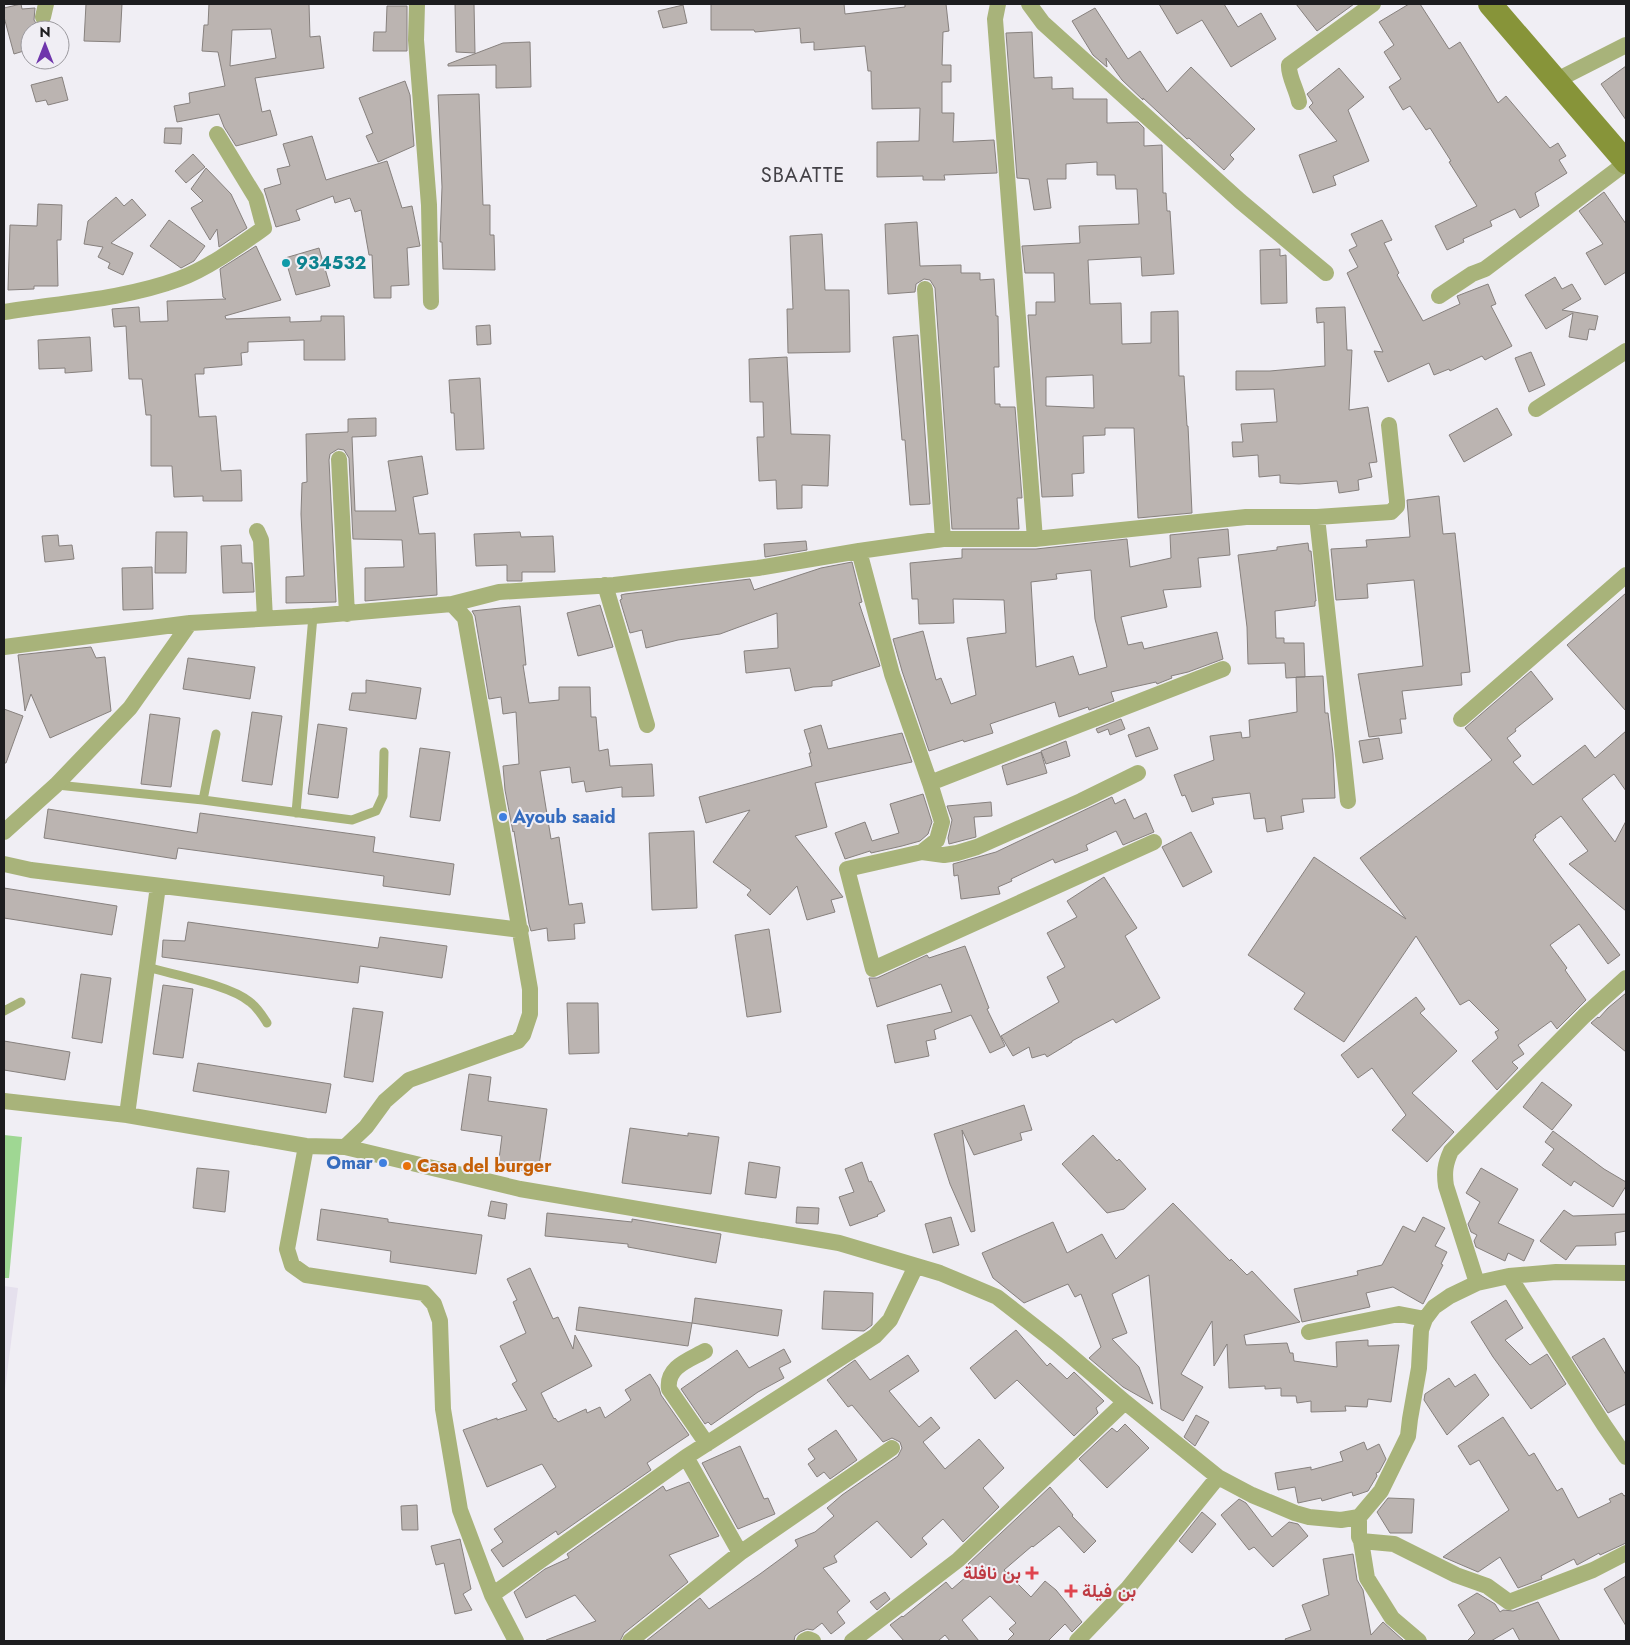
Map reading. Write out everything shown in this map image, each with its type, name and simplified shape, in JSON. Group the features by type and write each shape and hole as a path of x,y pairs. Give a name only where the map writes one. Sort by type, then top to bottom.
{"main road":[{"path":"1490,4 1557,80 1626,163"}],"street":[{"path":"417,4 416,40 429,205 431,302"},
{"path":"998,4 995,19 1035,539"},
{"path":"1029,4 1043,23 1240,201 1326,273"},
{"path":"1299,102 1296,88 1288,71 1289,65 1373,4"},
{"path":"1557,80 1626,46"},
{"path":"4,312 132,293 180,279 264,228 256,198 217,134"},
{"path":"1439,296 1472,274 1485,269 1626,163"},
{"path":"925,290 943,539"},
{"path":"1536,409 1626,351"},
{"path":"4,647 190,623 347,614 452,604 499,592 605,585 758,568 858,550 943,539 1035,539 1246,517 1317,517 1391,512 1397,501 1388,425"},
{"path":"339,459 347,614"},
{"path":"1317,517 1348,801"},
{"path":"257,531 261,540 265,619"},
{"path":"858,550 892,674 942,822 937,840 922,852"},
{"path":"1461,719 1626,575"},
{"path":"605,585 647,725"},
{"path":"346,1147 366,1127 385,1101 409,1080 518,1041 530,1014 530,988 521,930 465,618 452,604"},
{"path":"4,832 56,785 130,708 190,623"},
{"path":"930,783 1223,669"},
{"path":"1138,773 1081,801 977,847 957,853 922,852 846,868 873,969 1154,842"},
{"path":"4,864 31,870 521,930"},
{"path":"127,1115 158,886"},
{"path":"1477,1283 1446,1186 1444,1173 1451,1151 1584,1016 1626,978"},
{"path":"4,1101 127,1115 306,1146 346,1147 520,1189 839,1243 940,1273 997,1297 1218,1477 1252,1495 1309,1517 1341,1520 1359,1517"},
{"path":"306,1146 287,1249 292,1265 306,1275 424,1293 434,1304 440,1322 443,1409 460,1510 492,1595 516,1641"},
{"path":"492,1595 686,1457 875,1336 890,1320 916,1266"},
{"path":"1419,1641 1392,1618 1367,1578 1359,1537 1359,1517 1381,1491 1408,1436 1419,1368 1421,1330 1425,1319 1434,1307 1450,1296 1477,1283 1509,1276 1556,1272 1626,1274"},
{"path":"1509,1276 1626,1457"},
{"path":"1309,1332 1399,1314 1425,1319"},
{"path":"705,1351 677,1367 671,1374 668,1382 669,1389 707,1444"},
{"path":"852,1641 958,1560 1125,1402"},
{"path":"630,1641 740,1553 892,1448"},
{"path":"686,1457 740,1553"},
{"path":"1077,1641 1128,1588 1218,1477"},
{"path":"1361,1541 1394,1544 1449,1571 1487,1586 1509,1602 1593,1570 1626,1553"},
{"path":"804,1641 813,1641"}],"lane":[{"path":"296,813 313,616"},
{"path":"204,800 216,734"},
{"path":"56,785 204,800 352,820 376,811 383,796 384,752"},
{"path":"147,967 235,992 250,1001 259,1010 267,1023"},
{"path":"4,1011 21,1002"}],"shaded area":[{"path":"4,1286 18,1288 4,1397"}],"green space":[{"path":"4,1135 22,1137 9,1278 4,1278"}],"building":[{"path":"21,4 22,9 35,8 34,20 20,20 20,52 14,54 4,17 4,8"},
{"path":"86,4 122,4 120,42 84,41"},
{"path":"209,4 309,4 310,37 320,36 324,68 255,78 262,112 270,110 277,135 236,146 224,127 219,114 177,122 174,106 190,103 189,93 225,86 218,52 202,51 204,25 208,25","holes":["271,29 276,58 230,66 232,30"]},
{"path":"455,4 474,4 475,53 456,52"},
{"path":"711,4 844,4 845,14 905,7 905,4 946,4 949,31 943,32 942,65 951,65 951,82 942,82 942,113 954,113 953,142 994,140 997,173 944,175 945,180 923,180 923,176 877,177 877,142 919,141 920,108 872,109 871,71 868,71 865,46 814,50 814,42 801,43 800,28 755,32 754,30 711,30"},
{"path":"1159,4 1224,4 1238,27 1261,13 1276,39 1231,67 1202,20 1177,34"},
{"path":"1296,4 1354,4 1317,31"},
{"path":"1409,4 1420,4 1449,49 1460,42 1498,103 1506,96 1550,148 1558,143 1566,156 1559,160 1567,173 1535,193 1539,206 1520,218 1515,209 1490,221 1492,226 1463,239 1464,242 1447,250 1435,226 1477,206 1430,128 1426,130 1410,106 1403,110 1389,87 1401,79 1384,52 1394,45 1379,22"},
{"path":"683,5 687,23 663,28 658,11"},
{"path":"387,6 407,6 407,51 373,51 374,32 386,32"},
{"path":"1095,8 1128,59 1140,51 1167,92 1191,67 1255,129 1230,155 1234,159 1224,170 1143,98 1143,100 1122,80 1106,58 1107,67 1093,55 1072,21"},
{"path":"1032,32 1034,78 1052,77 1052,89 1073,88 1073,99 1107,99 1107,123 1138,122 1144,128 1144,146 1162,145 1163,193 1166,193 1167,211 1170,211 1174,274 1142,276 1141,257 1088,260 1090,304 1121,303 1122,344 1151,343 1151,312 1178,311 1179,376 1184,376 1192,513 1138,518 1134,428 1105,428 1105,435 1083,436 1084,473 1072,474 1073,496 1042,497 1028,315 1036,315 1036,302 1055,302 1054,273 1025,273 1022,246 1080,243 1079,226 1139,224 1137,189 1116,189 1115,175 1097,175 1097,162 1066,164 1066,179 1047,179 1051,208 1034,210 1029,179 1017,178 1006,33","holes":["1093,375 1094,408 1046,406 1046,377"]},
{"path":"530,42 531,87 496,88 496,65 448,66 448,64 503,43"},
{"path":"1626,66 1626,120 1601,84"},
{"path":"1339,68 1364,97 1348,110 1369,161 1333,176 1336,185 1313,193 1299,155 1337,141 1309,107 1313,103 1307,94"},
{"path":"62,77 68,100 48,105 46,100 36,102 31,85"},
{"path":"405,81 410,95 414,146 378,162 366,136 373,133 359,98"},
{"path":"479,94 483,205 490,205 490,235 494,235 495,270 443,269 442,242 440,242 442,187 438,95"},
{"path":"165,128 182,128 181,144 164,143"},
{"path":"312,136 326,180 387,161 402,208 412,206 420,246 407,248 409,285 391,286 391,298 374,298 372,255 369,255 361,210 355,212 350,198 335,203 333,196 296,210 300,220 276,227 264,189 281,184 277,169 290,166 283,144"},
{"path":"193,154 205,167 186,183 175,171"},
{"path":"206,168 231,194 247,228 219,247 217,229 210,240 191,208 203,201 191,189"},
{"path":"1604,192 1626,224 1626,272 1605,285 1586,253 1603,244 1579,211"},
{"path":"116,197 124,206 132,199 146,215 111,243 133,253 123,275 108,268 110,263 98,257 103,247 84,244 88,221"},
{"path":"38,204 62,205 61,240 57,240 58,286 34,286 34,289 8,290 10,225 37,226"},
{"path":"169,220 205,246 194,261 181,268 150,246"},
{"path":"1382,220 1392,240 1384,243 1399,273 1397,275 1423,321 1460,304 1457,296 1488,284 1496,304 1491,306 1512,346 1485,360 1482,356 1450,371 1449,369 1434,375 1429,363 1388,382 1374,351 1383,352 1347,273 1358,267 1349,250 1357,246 1351,234"},
{"path":"917,222 920,266 961,265 961,273 980,273 980,280 994,279 996,316 998,316 999,367 994,367 995,404 1000,404 1000,407 1015,407 1022,498 1017,498 1019,529 952,529 935,288 930,280 924,279 916,284 915,292 888,294 885,224"},
{"path":"822,234 825,290 849,290 850,352 788,353 787,309 793,309 790,236"},
{"path":"256,246 281,300 225,316 226,319 290,317 290,322 321,321 321,316 344,316 345,360 304,360 304,340 248,342 248,352 241,353 242,365 204,368 204,374 195,374 199,417 216,416 221,471 241,470 242,501 203,501 203,496 174,497 172,466 151,466 151,415 146,415 142,379 129,379 126,326 114,327 112,309 139,307 140,322 168,321 167,301 226,299 223,297 220,269"},
{"path":"319,248 330,286 296,295 285,258"},
{"path":"1280,249 1280,256 1286,255 1287,303 1261,304 1260,250"},
{"path":"1555,277 1562,289 1572,284 1581,299 1562,310 1598,316 1595,330 1589,329 1587,340 1569,337 1573,313 1546,329 1525,295"},
{"path":"1345,307 1347,350 1352,350 1349,410 1368,407 1377,462 1369,463 1372,477 1358,480 1359,490 1339,493 1337,481 1299,484 1280,483 1280,475 1259,477 1258,455 1233,457 1232,442 1243,442 1241,424 1277,422 1274,389 1236,390 1236,371 1270,371 1325,366 1324,322 1317,323 1316,308"},
{"path":"490,325 491,344 477,345 476,326"},
{"path":"918,335 930,504 910,505 905,440 902,440 893,337"},
{"path":"90,337 92,371 65,373 65,368 39,369 38,340"},
{"path":"1531,352 1545,385 1529,392 1515,358"},
{"path":"787,357 791,434 830,435 828,486 802,485 802,508 777,509 776,480 759,481 757,437 764,437 763,402 750,402 749,359"},
{"path":"480,378 484,449 456,450 454,413 451,413 449,380"},
{"path":"1497,408 1512,435 1464,462 1449,435"},
{"path":"376,418 376,436 352,437 355,511 396,511 388,461 422,456 428,494 413,497 419,534 435,533 437,595 365,601 365,568 404,567 402,540 353,539 349,458 344,450 338,449 330,454 329,460 336,602 286,603 286,577 304,576 301,514 302,483 307,482 306,434 348,432 348,419"},
{"path":"1439,496 1443,534 1455,533 1470,672 1461,673 1462,685 1402,691 1406,719 1400,719 1402,733 1369,737 1358,674 1423,666 1414,580 1367,584 1368,598 1336,600 1331,549 1367,547 1366,540 1410,537 1407,500"},
{"path":"1228,529 1230,555 1198,558 1201,587 1163,590 1167,607 1121,617 1128,645 1142,642 1144,649 1217,632 1223,659 1171,676 1172,678 1157,684 1156,682 1111,692 1114,701 1089,710 1088,707 1059,717 1055,702 990,724 993,733 929,751 893,639 923,631 936,680 941,678 951,704 976,695 967,638 1006,633 1004,600 953,599 954,623 919,624 918,599 912,599 910,563 962,558 962,549 1036,549 1127,539 1130,567 1171,558 1170,535","holes":["1091,570 1095,619 1107,667 1079,675 1073,656 1036,667 1031,582 1057,579 1056,574"]},
{"path":"156,532 187,532 186,573 155,573"},
{"path":"520,532 521,537 553,536 555,572 522,572 522,581 507,581 507,565 476,566 474,534"},
{"path":"58,535 59,546 72,545 74,559 45,562 42,536"},
{"path":"806,541 807,550 765,557 764,544"},
{"path":"1308,543 1309,551 1311,551 1315,606 1275,611 1276,638 1284,638 1284,643 1304,643 1305,677 1286,678 1285,663 1248,664 1247,627 1238,555 1277,550 1277,547"},
{"path":"241,545 242,563 252,563 254,592 223,593 221,546"},
{"path":"852,562 862,602 859,603 880,666 832,681 832,686 813,687 795,691 790,668 746,673 744,651 778,648 777,613 720,634 678,640 646,648 642,630 630,633 620,600 622,599 621,595 625,594 750,579 754,590 821,568"},
{"path":"152,567 153,609 123,610 122,568"},
{"path":"1626,593 1626,711 1567,645"},
{"path":"600,605 613,647 578,656 567,613"},
{"path":"520,606 526,665 523,665 529,703 559,700 559,687 590,687 591,717 596,717 599,751 608,749 610,766 652,764 654,796 622,797 622,787 586,792 584,781 572,783 570,767 540,771 551,839 559,837 569,905 582,903 585,923 574,924 575,939 548,941 547,928 531,931 505,790 503,766 519,764 516,712 503,714 501,697 489,699 475,616 472,611"},
{"path":"91,647 96,658 105,657 111,711 50,738 31,694 25,711 18,655"},
{"path":"188,658 255,667 250,699 183,689"},
{"path":"1531,671 1553,699 1515,729 1516,731 1507,738 1521,756 1513,762 1533,785 1585,745 1595,758 1626,731 1626,791 1614,774 1582,799 1615,842 1626,821 1626,911 1569,864 1588,851 1561,816 1535,835 1536,837 1533,840 1620,955 1608,964 1579,924 1550,945 1567,968 1565,970 1586,1000 1557,1029 1551,1021 1518,1045 1524,1054 1512,1062 1518,1068 1497,1090 1472,1061 1498,1038 1495,1032 1499,1030 1469,1000 1460,1005 1416,936 1344,1042 1294,1009 1305,993 1248,955 1314,857 1406,919 1360,858 1492,760 1465,728"},
{"path":"1323,676 1325,713 1328,713 1333,754 1335,798 1302,799 1304,812 1281,816 1283,829 1267,832 1265,818 1254,819 1250,793 1212,798 1214,804 1192,812 1185,795 1182,796 1174,775 1214,760 1210,736 1241,732 1242,738 1250,737 1249,720 1297,712 1296,677"},
{"path":"366,680 421,688 416,719 349,710 352,693 366,693"},
{"path":"4,709 23,716 6,763 4,763"},
{"path":"252,712 282,716 272,785 242,781"},
{"path":"150,714 180,718 171,787 141,784"},
{"path":"1121,719 1125,729 1110,735 1108,729 1098,733 1096,729"},
{"path":"318,724 347,728 338,798 308,794"},
{"path":"821,725 828,749 902,733 912,762 815,783 827,827 795,836 843,897 831,900 835,912 807,920 797,886 770,915 747,895 751,890 713,862 750,810 706,823 699,797 812,766 809,753 811,753 804,730"},
{"path":"1149,727 1158,749 1136,757 1128,735"},
{"path":"1379,738 1383,759 1363,763 1359,741"},
{"path":"1066,741 1070,756 1046,764 1041,751"},
{"path":"420,748 450,752 440,821 410,817"},
{"path":"1041,752 1047,773 1007,785 1002,766"},
{"path":"923,794 932,822 928,834 920,841 871,853 870,851 845,859 835,833 865,822 872,841 899,833 890,804"},
{"path":"1112,797 1115,804 1125,799 1134,819 1146,813 1154,832 1123,845 1116,831 1086,845 1088,850 1055,863 1053,859 1011,879 1012,881 998,887 1000,894 961,899 958,875 954,876 953,864 996,852"},
{"path":"991,802 992,816 974,817 976,837 949,844 948,838 952,820 947,806"},
{"path":"48,809 197,833 200,813 375,837 373,852 454,864 450,895 383,886 384,876 178,848 176,859 44,838"},
{"path":"694,831 697,908 652,910 649,833"},
{"path":"1191,832 1212,872 1183,887 1162,847"},
{"path":"1104,877 1137,928 1125,936 1160,998 1116,1023 1113,1019 1047,1057 1045,1054 1032,1058 1029,1047 1013,1056 1001,1036 1059,1002 1047,977 1065,967 1047,933 1077,917 1067,901"},
{"path":"4,888 117,906 112,935 4,918"},
{"path":"188,922 378,948 380,937 447,946 442,978 360,966 358,983 162,957 163,940 185,941"},
{"path":"769,929 781,1012 747,1017 735,935"},
{"path":"965,946 989,1008 987,1009 1005,1046 990,1053 971,1015 934,1030 936,1039 926,1041 929,1056 895,1063 887,1025 952,1012 941,984 877,1007 869,978 877,978 927,955 929,958"},
{"path":"81,974 111,978 102,1043 72,1038"},
{"path":"163,985 193,989 183,1058 153,1054"},
{"path":"1626,993 1626,1052 1591,1023"},
{"path":"1416,997 1425,1009 1420,1013 1457,1051 1412,1093 1454,1132 1427,1162 1392,1130 1406,1115 1372,1068 1358,1078 1341,1055"},
{"path":"567,1003 598,1003 599,1053 569,1054"},
{"path":"353,1008 383,1012 373,1082 344,1077"},
{"path":"4,1041 70,1052 65,1080 4,1070"},
{"path":"198,1063 331,1084 326,1113 193,1091"},
{"path":"469,1074 491,1077 488,1101 547,1109 538,1173 498,1167 502,1136 461,1130"},
{"path":"1542,1082 1572,1105 1552,1130 1523,1107"},
{"path":"1024,1105 1032,1130 1020,1133 1022,1140 974,1155 962,1130 975,1231 971,1232 950,1184 934,1134"},
{"path":"630,1128 688,1136 688,1133 719,1137 711,1194 622,1183"},
{"path":"1553,1131 1604,1169 1626,1182 1626,1186 1613,1207 1574,1181 1571,1186 1542,1165 1554,1149 1545,1142"},
{"path":"1093,1135 1117,1161 1119,1159 1146,1189 1124,1209 1107,1213 1062,1164"},
{"path":"749,1162 780,1167 776,1198 745,1194"},
{"path":"862,1162 869,1182 871,1181 885,1211 878,1216 850,1226 839,1197 854,1192 845,1169"},
{"path":"197,1168 229,1171 225,1212 193,1208"},
{"path":"1481,1168 1518,1189 1498,1223 1534,1240 1524,1261 1508,1253 1505,1261 1476,1247 1474,1241 1477,1235 1471,1232 1468,1224 1480,1202 1466,1193"},
{"path":"491,1201 507,1204 505,1219 488,1216"},
{"path":"1173,1203 1230,1261 1231,1259 1247,1275 1252,1271 1300,1322 1244,1335 1246,1345 1287,1343 1290,1353 1293,1353 1294,1361 1337,1367 1336,1342 1368,1340 1368,1346 1399,1345 1391,1402 1368,1399 1367,1407 1345,1406 1346,1411 1311,1412 1311,1401 1297,1403 1296,1396 1281,1396 1281,1388 1265,1389 1265,1386 1229,1388 1227,1344 1214,1366 1212,1321 1181,1374 1203,1387 1183,1421 1161,1409 1149,1275 1112,1294 1127,1333 1112,1339 1139,1367 1153,1404 1123,1387 1089,1358 1101,1347 1081,1294 1075,1297 1068,1284 1024,1303 993,1278 982,1253 1053,1222 1067,1253 1102,1234 1116,1259"},
{"path":"797,1207 819,1208 818,1224 796,1223"},
{"path":"321,1209 388,1219 388,1222 482,1235 476,1274 390,1262 391,1251 317,1240"},
{"path":"1564,1210 1573,1216 1626,1214 1626,1231 1615,1233 1616,1245 1576,1246 1566,1260 1540,1241"},
{"path":"547,1213 632,1222 632,1219 721,1234 716,1263 628,1247 628,1244 545,1236"},
{"path":"951,1217 959,1245 933,1253 925,1224"},
{"path":"1423,1217 1445,1228 1435,1246 1447,1252 1441,1264 1443,1265 1423,1304 1393,1287 1366,1293 1370,1307 1302,1322 1294,1289 1358,1275 1357,1271 1382,1265 1403,1226 1415,1232"},
{"path":"530,1268 553,1319 558,1317 573,1349 575,1335 592,1366 541,1393 554,1419 558,1422 586,1409 587,1413 600,1407 605,1418 631,1400 625,1390 650,1374 661,1395 689,1435 647,1463 651,1470 558,1535 556,1531 503,1567 491,1550 503,1542 494,1529 556,1487 542,1464 487,1487 463,1430 527,1410 512,1384 517,1381 500,1346 526,1333 513,1302 517,1300 507,1279"},
{"path":"824,1291 873,1293 872,1325 864,1331 822,1329"},
{"path":"695,1298 782,1310 778,1336 692,1323"},
{"path":"1506,1300 1523,1328 1505,1340 1530,1365 1547,1354 1566,1384 1531,1409 1493,1357 1471,1322"},
{"path":"579,1307 692,1323 688,1346 576,1330"},
{"path":"1016,1330 1047,1366 1050,1363 1067,1379 1074,1372 1104,1401 1096,1408 1098,1413 1074,1436 1017,1380 995,1399 970,1368"},
{"path":"1604,1338 1626,1375 1626,1404 1608,1413 1572,1357"},
{"path":"784,1349 791,1362 779,1368 784,1378 758,1392 711,1425 708,1422 705,1424 681,1389 737,1350 749,1368"},
{"path":"908,1355 919,1371 889,1391 919,1427 931,1417 940,1428 923,1442 945,1469 979,1439 1004,1468 983,1488 999,1507 963,1542 943,1519 922,1538 927,1544 911,1558 877,1521 834,1556 837,1562 823,1568 850,1601 837,1612 845,1623 831,1634 822,1623 813,1630 807,1629 800,1632 795,1636 794,1641 646,1641 700,1598 709,1609 760,1574 798,1546 795,1540 815,1532 834,1516 827,1508 842,1495 898,1456 902,1448 900,1442 892,1438 883,1442 852,1405 848,1407 827,1380 855,1360 870,1380"},
{"path":"1475,1374 1489,1395 1447,1435 1424,1400 1425,1394 1449,1378 1455,1387"},
{"path":"1196,1415 1209,1422 1195,1446 1184,1437"},
{"path":"1503,1417 1529,1456 1534,1453 1557,1491 1562,1488 1578,1518 1611,1502 1609,1499 1622,1493 1624,1496 1626,1495 1626,1543 1600,1555 1599,1553 1577,1565 1574,1559 1541,1576 1542,1579 1518,1588 1500,1557 1478,1572 1443,1557 1509,1510 1479,1460 1470,1465 1458,1446"},
{"path":"1125,1424 1149,1448 1107,1488 1079,1459 1112,1428 1117,1432"},
{"path":"836,1430 857,1460 830,1479 824,1472 817,1477 808,1464 815,1459 808,1449"},
{"path":"1364,1442 1367,1450 1379,1444 1386,1459 1379,1472 1376,1473 1377,1476 1368,1491 1353,1496 1352,1492 1322,1501 1321,1498 1298,1503 1295,1487 1278,1490 1275,1473 1311,1467 1311,1470 1343,1461 1340,1452"},
{"path":"740,1446 764,1499 768,1498 775,1514 738,1529 702,1463"},
{"path":"689,1482 719,1536 669,1555 688,1582 624,1633 620,1641 546,1641 596,1621 575,1595 526,1618 514,1592 545,1569 569,1558 567,1554 663,1486 666,1491"},
{"path":"1050,1487 1072,1516 1096,1541 1084,1553 1059,1526 1004,1570 1031,1597 1045,1581 1056,1590 1082,1622 1072,1632 1065,1624 1048,1641 1007,1641 1014,1634 1009,1629 1016,1623 990,1596 962,1620 979,1641 950,1641 945,1635 938,1641 904,1641 890,1625 903,1617 946,1582 952,1589 974,1570 968,1564"},
{"path":"1388,1498 1414,1499 1412,1533 1390,1533 1377,1512"},
{"path":"1239,1499 1246,1503 1272,1537 1289,1522 1298,1524 1308,1536 1273,1567 1254,1547 1249,1550 1221,1515"},
{"path":"417,1505 418,1530 402,1530 401,1506"},
{"path":"1202,1512 1216,1524 1192,1553 1179,1541"},
{"path":"460,1539 471,1589 463,1594 472,1610 455,1614 444,1563 436,1565 431,1546"},
{"path":"1353,1554 1357,1580 1363,1590 1371,1635 1383,1622 1404,1641 1286,1641 1285,1639 1311,1630 1302,1605 1329,1595 1323,1559"},
{"path":"1626,1576 1626,1626 1604,1589"},
{"path":"885,1592 890,1599 877,1610 870,1602"},
{"path":"1477,1593 1495,1604 1500,1612 1503,1610 1513,1611 1538,1602 1560,1641 1520,1641 1513,1628 1491,1641 1467,1641 1475,1633 1458,1605"}],"place":[{"name":"934532","path":"286,263"},
{"name":"Ayoub saaid","path":"503,817"},
{"name":"Omar","path":"383,1163"},
{"name":"Casa del burger","path":"407,1166"},
{"name":"بن نافلة","path":"1032,1573"},
{"name":"بن فيلة","path":"1071,1591"}],"district":[{"name":"SBAATTE","path":"803,175"}]}
